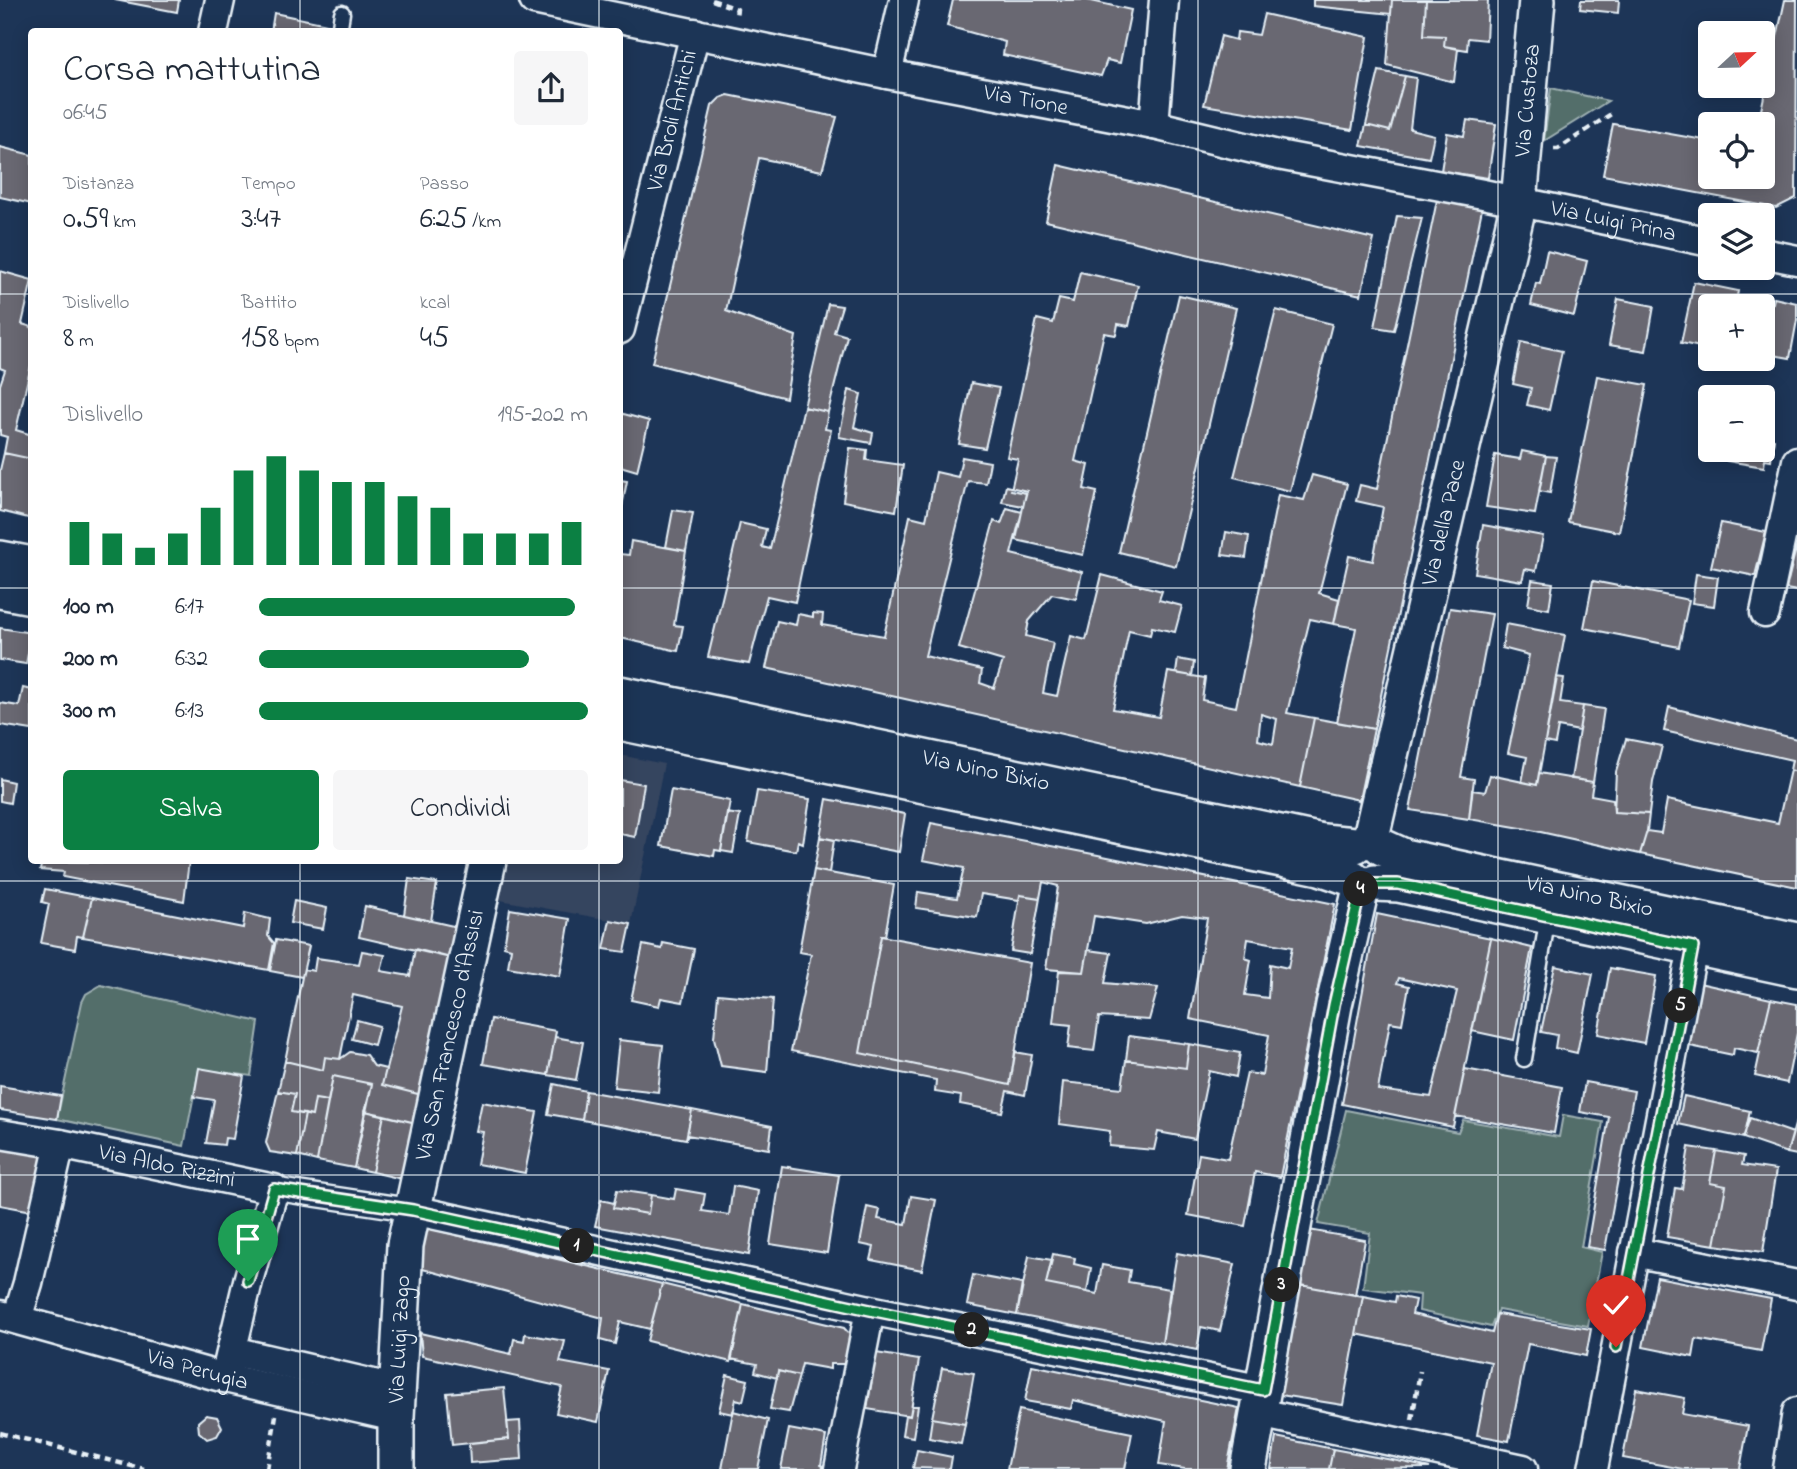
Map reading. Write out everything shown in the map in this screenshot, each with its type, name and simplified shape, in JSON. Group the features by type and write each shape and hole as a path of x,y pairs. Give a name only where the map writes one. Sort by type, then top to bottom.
{"street":[{"path":"214,28 220,0"},
{"name":"Via Tione","path":"534,0 887,74 1154,125 1278,155 1519,202"},
{"path":"887,74 904,0"},
{"path":"1154,125 1164,0"},
{"name":"Via Custoza","path":"1519,202 1536,0"},
{"name":"Via Broli Antichi","path":"623,317 695,33"},
{"name":"Via Luigi Prina","path":"1519,202 1698,239"},
{"name":"Via della Pace","path":"1248,1469 1334,1005 1519,202"},
{"path":"1775,256 1797,260"},
{"path":"1765,613 1797,461"},
{"path":"0,558 28,564"},
{"path":"0,590 28,595"},
{"name":"Via Nino Bixio","path":"623,695 1323,842 1366,863 1398,884 1797,969"},
{"name":"Via Nino Bixio","path":"623,723 1320,867 1404,857 1797,941"},
{"name":"Via San Francesco d'Assisi","path":"413,1210 487,864"},
{"path":"1592,1469 1693,947"},
{"name":"Via Aldo Rizzini","path":"0,1134 274,1189 413,1210"},
{"path":"9,1317 28,1283 60,1144"},
{"path":"229,1365 274,1189"},
{"path":"413,1210 870,1310 1261,1401 1406,1444 1523,1469"},
{"name":"Via Luigi Zago","path":"397,1469 405,1245 413,1210"},
{"path":"1634,1252 1797,1285"},
{"path":"839,1469 870,1310"},
{"name":"Via Perugia","path":"9,1317 398,1403"},
{"path":"1788,1469 1797,1412"}],"lane":[{"path":"1524,1059 1548,916"}],"path":[{"path":"1550,158 1550,150 1558,149 1611,114"},
{"path":"1406,1444 1420,1371"},
{"path":"0,1433 144,1469"}],"shaded area":[{"path":"623,756 664,764 631,924 495,899 502,864 623,864"}],"green space":[{"path":"1551,88 1608,101 1544,141"},
{"path":"101,985 259,1022 251,1076 199,1069 184,1146 57,1119 82,1002 86,994"},
{"path":"1346,1110 1458,1132 1463,1120 1559,1137 1563,1115 1603,1122 1581,1247 1602,1252 1588,1326 1498,1310 1491,1327 1419,1311 1420,1295 1363,1288 1370,1233 1318,1224"}],"building":[{"path":"115,0 179,0 177,12"},
{"path":"953,0 1087,0 1131,10 1120,63 1107,60 1101,76 1003,55 1005,42 947,26"},
{"path":"1313,0 1392,0 1391,14 1313,6"},
{"path":"1392,0 1426,0 1424,35 1445,36 1444,46 1458,49 1454,82 1387,65"},
{"path":"1426,0 1488,0 1486,40 1468,38 1467,50 1444,46 1445,36 1424,35"},
{"path":"1581,0 1619,0 1618,13 1580,9"},
{"path":"1785,0 1797,0 1796,198 1776,208 1775,203 1750,203 1603,175 1613,124 1698,139 1698,189 1775,189 1775,112 1761,112 1764,98 1775,98 1775,46"},
{"path":"274,13 346,28 272,28"},
{"path":"1264,14 1368,37 1352,130 1204,105 1221,36 1236,40 1237,32 1259,35"},
{"path":"1379,71 1405,76 1390,131 1366,125"},
{"path":"1405,76 1416,78 1410,129 1434,135 1429,158 1361,146 1366,125 1390,131"},
{"path":"728,95 837,117 822,171 759,158 726,311 796,336 786,398 652,363 712,106"},
{"path":"1467,120 1496,124 1488,178 1441,171 1447,133 1464,136"},
{"path":"0,147 28,154 28,203 0,197"},
{"path":"1058,165 1374,239 1361,295 1046,221"},
{"path":"1437,200 1482,209 1374,729 1337,722 1356,628 1334,624 1349,556 1373,561 1383,507 1356,501 1360,485 1377,489"},
{"path":"1397,216 1422,218 1394,330 1375,327"},
{"path":"1547,251 1587,261 1574,316 1531,305 1536,283 1540,284"},
{"path":"0,271 28,279 28,298 22,324 28,326 28,378 16,430 28,434 28,458 4,453 7,437 0,435 0,385 5,370 0,368"},
{"path":"1080,272 1138,285 1129,326 1118,324 1116,335 1104,333 1075,461 1089,465 1084,489 1097,492 1083,555 1016,540 1026,493 1011,490 1018,459 1007,457 1037,319 1053,323 1059,299 1073,302"},
{"path":"1694,282 1738,291 1737,294 1698,294 1698,347 1681,343"},
{"path":"1179,295 1236,308 1176,566 1119,552"},
{"path":"1775,298 1797,303 1797,320 1790,358 1775,355"},
{"path":"1618,299 1654,306 1646,351 1609,345"},
{"path":"828,304 842,306 834,332 847,336 828,412 804,407"},
{"path":"1276,310 1332,324 1290,491 1234,477"},
{"path":"1521,342 1562,351 1549,410 1527,405 1531,388 1513,384"},
{"path":"1597,376 1647,385 1619,532 1568,522"},
{"path":"971,383 999,388 985,448 959,444"},
{"path":"849,390 861,394 854,427 873,433 871,443 839,437"},
{"path":"804,407 828,412 825,429 831,430 795,602 767,596 749,664 708,657 740,523 766,529 762,547 770,549"},
{"path":"623,414 649,421 637,471 623,467"},
{"path":"850,448 867,450 866,460 903,465 896,511 843,501"},
{"path":"1522,451 1546,456 1535,514 1486,507 1495,455 1520,459"},
{"path":"4,453 28,458 28,518 0,511 0,470"},
{"path":"1546,456 1556,457 1550,493 1539,491"},
{"path":"962,457 990,462 986,483 968,481 925,656 982,670 980,683 994,688 1003,661 959,648 994,521 1001,524 1007,508 1022,512 1011,554 1082,572 1076,599 1052,594 1029,621 1026,636 1053,643 1043,693 1057,696 1071,636 1086,640 1102,575 1162,591 1159,600 1182,606 1175,632 1152,627 1150,635 1129,630 1113,709 1159,717 1168,672 1205,678 1202,700 1236,707 1278,495 1304,500 1312,475 1347,484 1319,593 1339,599 1334,624 1310,619 1287,713 1314,718 1300,787 766,668 777,621 796,625 798,614 813,617 813,613 823,614 822,625 884,636 910,516 926,520 936,472 958,477","holes":["1261,714 1277,719 1273,744 1258,740"]},
{"path":"1733,462 1765,462 1764,467"},
{"path":"623,480 627,481 623,502"},
{"path":"1006,486 1027,491 1023,506 1002,502"},
{"path":"673,510 693,513 686,551 666,547"},
{"path":"1721,523 1766,532 1755,576 1711,567"},
{"path":"1483,525 1543,536 1536,571 1525,569 1522,581 1475,573"},
{"path":"1226,532 1249,536 1246,558 1222,555"},
{"path":"631,541 686,551 674,625 683,626 678,651 623,639 623,554 629,555"},
{"path":"1797,544 1797,591 1786,589"},
{"path":"1696,574 1718,577 1714,606 1692,603"},
{"path":"1532,580 1553,583 1549,609 1528,605"},
{"path":"1593,581 1689,600 1679,647 1584,628"},
{"path":"1450,608 1492,614 1461,777 1474,779 1469,819 1410,810"},
{"path":"1506,624 1565,635 1537,785 1522,782 1527,757 1508,753 1529,655 1502,648"},
{"path":"0,628 28,632 26,664 0,660"},
{"path":"1178,659 1194,662 1192,676 1176,673"},
{"path":"1556,677 1564,678 1560,703 1583,706 1579,731 1558,727 1555,744 1545,742"},
{"path":"23,688 28,689 28,729 0,725 0,703 19,706"},
{"path":"1583,706 1604,709 1593,782 1571,779"},
{"path":"1669,707 1797,739 1797,772 1790,770 1792,760 1664,731"},
{"path":"1314,718 1374,729 1359,800 1300,787"},
{"path":"1626,739 1662,746 1649,814 1614,812 1616,772"},
{"path":"1790,770 1797,772 1797,887 1640,854 1647,831 1661,833 1667,800 1778,823"},
{"path":"1539,773 1593,782 1591,795 1613,799 1614,812 1649,814 1640,854 1469,819 1472,790 1485,792 1490,775 1537,785"},
{"path":"0,779 13,782 10,803 0,801"},
{"path":"623,780 644,784 635,837 623,835"},
{"path":"671,790 730,801 721,851 715,850 714,856 661,846"},
{"path":"757,791 810,799 803,843 798,841 796,851 748,842"},
{"path":"827,799 905,814 899,852 820,837"},
{"path":"727,813 740,815 733,853 721,851"},
{"path":"931,823 1335,904 1280,1177 1255,1172 1245,1226 1188,1215 1199,1154 1228,1159 1247,1073 1262,1075 1269,1035 1190,1019 1207,918 1182,915 1146,924 1094,916 1084,972 1046,969 1058,886 1043,882 1040,898 1020,895 1019,900 981,894 977,917 916,908 918,892 957,898 964,868 923,860","holes":["1248,939 1292,947 1288,968 1270,964 1268,998 1245,995 1251,960 1245,958"]},
{"path":"820,837 834,840 829,873 814,870"},
{"path":"41,864 189,864 184,901 63,877 64,872 40,870"},
{"path":"814,870 894,885 885,936 881,936 860,1053 1010,1085 1015,1052 1032,1055 1025,1095 1007,1091 1002,1112 960,1104 961,1096 935,1092 936,1080 791,1051 811,954 799,952"},
{"path":"409,879 437,883 431,921 404,915"},
{"path":"45,889 92,898 83,937 77,936 75,949 41,943 49,904 42,902"},
{"path":"1020,895 1040,898 1030,954 1011,951"},
{"path":"92,898 243,928 245,913 270,919 268,936 274,943 269,970 83,937"},
{"path":"294,901 327,908 323,929 290,923"},
{"path":"365,906 462,928 455,959 359,937"},
{"path":"510,909 570,919 560,976 508,967 511,948 504,946"},
{"path":"1377,914 1491,938 1453,1127 1342,1104","holes":["1399,978 1457,991 1431,1097 1378,1090 1390,1022 1402,1024 1409,986 1397,983"]},
{"path":"610,920 631,924 625,952 604,949"},
{"path":"881,936 1030,963 1010,1085 860,1053"},
{"path":"1491,938 1532,948 1514,1040 1472,1031"},
{"path":"276,940 309,946 302,977 270,971"},
{"path":"663,943 694,949 683,1002 661,998 659,1006 631,1000 643,945 662,949"},
{"path":"415,949 455,959 422,1095 382,1085 402,1006 353,995 340,1059 325,1057 323,1070 285,1061 304,969 314,971 316,958 359,964 362,951 385,955 381,971 410,976"},
{"path":"1088,950 1111,953 1105,983 1158,988 1149,1020 1099,1017 1094,1051 1068,1048 1071,1025 1053,1023 1059,971 1084,972"},
{"path":"1555,966 1593,974 1577,1053 1555,1048 1557,1035 1541,1032"},
{"path":"1610,968 1656,976 1644,1043 1598,1034"},
{"path":"1699,983 1771,999 1758,1053 1734,1048 1733,1055 1685,1045"},
{"path":"718,994 773,999 767,1072 721,1066 714,1038"},
{"path":"1771,999 1797,1004 1797,1033 1787,1083 1755,1076"},
{"path":"491,1019 556,1031 548,1075 483,1064"},
{"path":"357,1020 379,1026 374,1045 352,1039"},
{"path":"1129,1036 1189,1044 1186,1068 1126,1060"},
{"path":"555,1037 583,1042 576,1080 548,1075"},
{"path":"619,1040 663,1045 658,1092 614,1087"},
{"path":"1189,1044 1240,1053 1236,1077 1209,1071 1195,1139 1158,1132 1154,1150 1109,1146 1110,1131 1059,1124 1063,1082 1122,1088 1126,1060 1186,1068"},
{"path":"350,1052 366,1055 374,1066 386,1069 382,1085 422,1095 416,1123 365,1111 372,1084 333,1076 328,1101 315,1099 312,1116 291,1112 295,1094 278,1091 285,1061 323,1070 325,1057 340,1059"},
{"path":"199,1068 244,1076 233,1139 225,1138 224,1145 206,1143 214,1100 194,1097"},
{"path":"1465,1069 1562,1087 1554,1133 1455,1116"},
{"path":"333,1076 372,1084 354,1168 317,1161"},
{"path":"1585,1082 1634,1091 1605,1250 1587,1247 1609,1117 1580,1112"},
{"path":"554,1084 586,1091 582,1120 548,1114"},
{"path":"0,1086 61,1096 57,1119 0,1110"},
{"path":"278,1091 295,1094 291,1112 305,1114 297,1156 270,1152 266,1143"},
{"path":"586,1091 692,1110 686,1139 582,1120"},
{"path":"1684,1096 1750,1111 1744,1138 1678,1124"},
{"path":"315,1099 328,1101 317,1161 297,1156 305,1114 312,1116"},
{"path":"482,1102 537,1112 525,1173 477,1164 483,1132 476,1131"},
{"path":"692,1110 772,1126 769,1149 687,1135"},
{"path":"365,1111 384,1115 372,1172 354,1168"},
{"path":"384,1115 416,1123 402,1179 372,1172"},
{"path":"1750,1118 1793,1133 1787,1153 1743,1138"},
{"path":"1797,1121 1797,1155 1787,1153"},
{"path":"0,1141 50,1151 38,1212 0,1205"},
{"path":"1689,1147 1716,1151 1710,1183 1726,1186 1715,1245 1667,1237 1675,1188 1682,1189"},
{"path":"1716,1151 1744,1156 1742,1165 1776,1170 1763,1252 1715,1245 1726,1186 1710,1183"},
{"path":"782,1166 839,1175 827,1253 770,1244"},
{"path":"733,1186 758,1191 749,1255 595,1226 601,1200 614,1203 613,1208 648,1214 651,1195 674,1199 676,1189 705,1194 702,1211 729,1215"},
{"path":"617,1190 651,1195 648,1214 613,1208"},
{"path":"911,1196 936,1200 922,1270 871,1260 874,1247 860,1244 867,1207 880,1210 878,1219 906,1224"},
{"path":"427,1228 662,1284 650,1329 620,1322 615,1344 600,1340 603,1318 419,1268"},
{"path":"1309,1230 1365,1240 1355,1295 1300,1285"},
{"path":"1177,1253 1235,1264 1220,1331 1201,1327 1197,1350 1162,1343"},
{"path":"1053,1254 1075,1258 1074,1264 1091,1268 1087,1292 1046,1284"},
{"path":"1029,1256 1052,1260 1046,1284 1097,1294 1102,1265 1130,1270 1128,1282 1170,1289 1162,1343 1017,1315"},
{"path":"973,1275 1022,1284 1017,1315 967,1305"},
{"path":"1657,1277 1771,1299 1761,1351 1696,1339 1693,1357 1643,1347"},
{"path":"662,1284 743,1304 731,1362 647,1341"},
{"path":"1300,1285 1363,1296 1343,1405 1280,1395"},
{"path":"1363,1296 1395,1302 1396,1296 1415,1300 1412,1314 1492,1333 1497,1314 1591,1329 1586,1356 1528,1344 1509,1441 1477,1435 1491,1362 1356,1334"},
{"path":"743,1304 844,1328 854,1339 848,1364 830,1364 830,1369 802,1364 799,1376 778,1371 777,1378 755,1372 757,1364 731,1359"},
{"path":"420,1333 511,1354 514,1339 524,1341 525,1334 565,1341 560,1362 609,1371 598,1422 556,1413 562,1387 422,1356"},
{"path":"876,1353 919,1360 910,1416 867,1409"},
{"path":"1032,1365 1239,1408 1227,1469 1185,1469 1159,1465 1166,1421 1073,1400 1071,1409 1025,1401"},
{"path":"942,1368 974,1373 965,1424 932,1418"},
{"path":"778,1371 799,1376 789,1412 770,1409"},
{"path":"727,1375 748,1380 743,1401 736,1399 733,1414 719,1411"},
{"path":"504,1388 509,1439 452,1445 447,1393"},
{"path":"1636,1389 1685,1398 1682,1414 1748,1426 1740,1469 1683,1469 1623,1458"},
{"path":"912,1406 918,1406 913,1437 902,1435 905,1415 910,1416"},
{"path":"1019,1410 1132,1433 1125,1469 1007,1469"},
{"path":"733,1411 768,1420 758,1469 722,1469"},
{"path":"206,1415 217,1417 222,1427 217,1436 207,1439 199,1432 198,1422"},
{"path":"932,1418 965,1424 961,1444 929,1438"},
{"path":"520,1421 522,1459 470,1463 469,1443 509,1439 507,1422"},
{"path":"789,1429 826,1436 821,1465 823,1469 781,1469"},
{"path":"1276,1437 1333,1449 1329,1469 1271,1469"},
{"path":"1333,1449 1403,1462 1430,1468 1329,1469"},
{"path":"917,1450 952,1457 950,1469 913,1468"}],"route":[{"path":"248,1281 274,1189 413,1210 870,1310 1263,1390 1334,1005 1362,884 1398,884 1693,947 1616,1347"}]}
